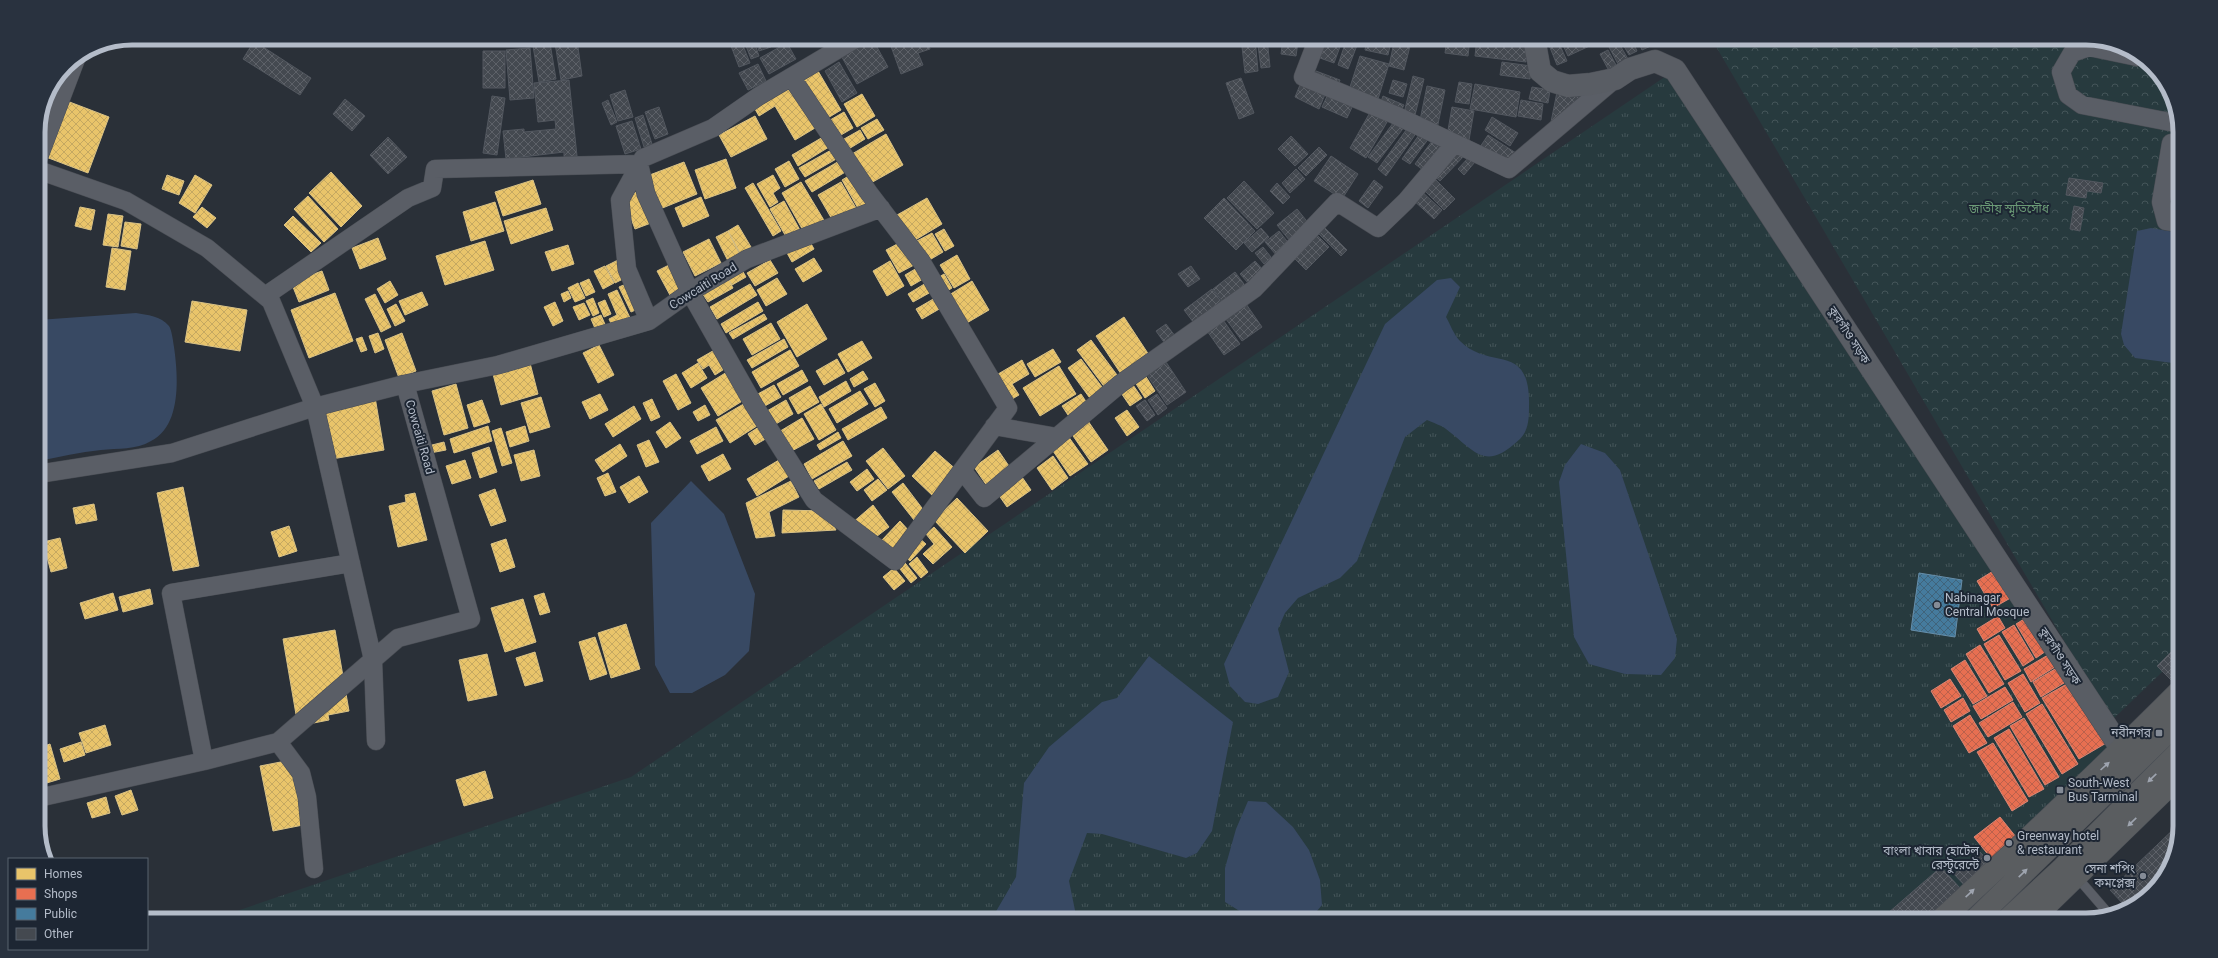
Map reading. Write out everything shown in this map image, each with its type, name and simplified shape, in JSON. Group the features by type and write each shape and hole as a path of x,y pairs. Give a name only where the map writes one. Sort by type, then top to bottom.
{"highway":[{"path":"1948,913 2122,750 2173,698"},
{"path":"1982,913 2173,727"},
{"path":"2015,913 2063,868 2173,758"},
{"path":"2038,913 2173,782"}],"street":[{"path":"649,321 627,269 620,200 642,158 713,128 759,96 792,78 846,45"},
{"path":"1315,45 1304,77 1395,115 1510,170 1615,80"},
{"name":"কুরগাঁও সড়ক","path":"1535,45 1540,71 1552,81 1568,86 1615,80 1630,69 1655,61 1675,70 2122,750"},
{"path":"2086,45 2072,53 2061,72 2068,95 2082,105 2172,119"},
{"path":"2104,47 2115,51"},
{"path":"45,141 72,69"},
{"path":"640,164 646,194 690,292 754,405 814,500 895,561 1008,408 921,261 881,208 792,78"},
{"path":"962,470 984,498 1120,384 1254,289 1337,202 1378,228 1406,201 1454,144"},
{"path":"2173,151 2161,202 2166,221 2173,222"},
{"path":"265,296 408,198 432,188 435,169 640,164"},
{"path":"45,172 126,201 207,248 271,301 315,407 373,660 376,741"},
{"name":"Cowcaiti Road","path":"278,742 398,638 471,619 405,384 498,365 649,321 690,292 747,259 881,208"},
{"path":"45,473 172,453 315,407 405,384"},
{"path":"994,426 1057,437"},
{"path":"204,760 171,593 350,563"},
{"path":"45,796 278,742 301,773 307,797 314,869"}],"lane":[{"path":"2076,876 2106,911"}],"green space":[{"name":"জাতীয় স্মৃতিসৌধ","path":"1715,45 2092,45 2109,48 2130,57 2148,70 2161,88 2168,104 2173,126 2173,662 2111,721"},
{"path":"1675,70 2122,750 1935,913 231,913 631,777"}],"water":[{"path":"2151,228 2173,232 2173,363 2135,358 2124,345 2121,334 2137,231"},
{"path":"1451,278 1460,287 1446,317 1458,339 1472,350 1516,365 1523,373 1528,387 1529,408 1525,432 1520,439 1508,449 1498,455 1489,456 1481,455 1473,451 1444,428 1427,420 1405,437 1357,561 1340,578 1298,598 1285,613 1278,629 1289,672 1278,697 1258,704 1245,702 1230,686 1224,664 1385,324 1437,280"},
{"path":"136,313 154,316 166,323 169,326 173,339 177,385 173,412 168,424 161,434 151,441 139,446 85,452 45,460 45,320"},
{"path":"1581,444 1605,453 1620,470 1677,639 1675,658 1661,675 1625,674 1589,664 1574,637 1559,482 1565,465"},
{"path":"691,481 724,514 755,594 749,651 725,675 692,693 670,693 655,665 651,523"},
{"path":"1149,656 1233,722 1212,831 1197,853 1186,858 1102,834 1087,833 1069,881 1076,913 995,913 1016,877 1024,783 1049,747 1102,702 1117,698"},
{"path":"1248,801 1266,802 1293,827 1309,850 1320,880 1322,905 1315,913 1243,913 1225,902 1225,868 1236,829"}],"building: Homes":[{"path":"818,71 841,110 821,122 798,82"},
{"path":"789,83 815,128 795,140 775,106 759,116 752,104"},
{"path":"862,94 875,116 857,127 844,104"},
{"path":"67,101 109,117 88,173 46,157"},
{"path":"844,112 853,128 834,139 825,123"},
{"path":"755,116 767,139 731,157 719,135"},
{"path":"877,119 884,130 868,139 861,128"},
{"path":"860,130 865,139 842,153 837,143"},
{"path":"886,134 903,165 869,184 852,154"},
{"path":"823,137 829,147 798,166 792,155"},
{"path":"833,149 838,158 805,177 799,168"},
{"path":"726,159 736,188 705,199 695,170"},
{"path":"841,160 847,171 812,192 805,181"},
{"path":"789,161 799,179 785,187 775,169"},
{"path":"684,162 697,194 660,209 647,176"},
{"path":"331,172 362,206 341,227 309,193"},
{"path":"852,174 869,204 859,210 842,180"},
{"path":"167,175 184,181 179,195 162,189"},
{"path":"195,175 212,185 195,213 179,203"},
{"path":"773,175 780,188 773,193 778,202 770,207 757,184"},
{"path":"533,180 541,204 503,216 495,192"},
{"path":"801,182 825,222 805,234 782,193"},
{"path":"841,182 856,208 833,221 818,195"},
{"path":"753,183 781,231 773,236 745,188"},
{"path":"639,191 651,223 635,229 623,197"},
{"path":"308,196 338,229 324,242 294,209"},
{"path":"701,197 709,216 683,227 675,208"},
{"path":"927,198 942,224 912,242 897,215"},
{"path":"784,201 801,232 788,240 770,209"},
{"path":"495,202 504,231 471,241 463,212"},
{"path":"80,207 95,210 91,230 75,226"},
{"path":"202,207 216,218 207,228 193,217"},
{"path":"546,208 553,230 511,244 504,221"},
{"path":"108,214 123,216 118,247 103,245"},
{"path":"293,216 321,243 311,252 284,225"},
{"path":"125,222 141,224 137,249 121,246"},
{"path":"738,225 751,247 740,253 728,231"},
{"path":"944,229 954,246 945,251 935,234"},
{"path":"728,231 740,255 728,261 716,237"},
{"path":"932,233 943,252 926,262 915,242"},
{"path":"378,238 386,259 360,269 352,248"},
{"path":"709,239 721,263 695,276 683,252"},
{"path":"809,240 814,249 792,262 787,253"},
{"path":"485,241 494,270 445,285 436,256"},
{"path":"901,242 914,265 899,273 886,250"},
{"path":"568,245 574,264 552,271 545,252"},
{"path":"112,248 131,251 125,290 106,287"},
{"path":"957,255 970,279 954,288 940,265"},
{"path":"814,258 822,271 803,282 795,269"},
{"path":"618,260 627,277 615,283 606,266"},
{"path":"770,260 778,273 755,286 747,273"},
{"path":"890,261 904,286 887,296 873,271"},
{"path":"671,264 684,290 671,297 657,271"},
{"path":"605,266 614,283 603,289 594,271"},
{"path":"917,268 923,279 911,286 905,275"},
{"path":"742,270 746,277 732,285 728,278"},
{"path":"322,271 329,290 299,302 291,282"},
{"path":"944,274 952,288 944,293 936,279"},
{"path":"726,275 733,288 708,302 700,290"},
{"path":"777,278 787,294 766,306 757,290"},
{"path":"589,279 595,292 586,296 580,283"},
{"path":"390,281 398,295 385,303 377,289"},
{"path":"972,281 989,310 965,324 949,295"},
{"path":"578,283 585,298 575,302 568,288"},
{"path":"628,283 640,308 631,312 619,287"},
{"path":"926,283 931,292 913,302 908,294"},
{"path":"750,284 757,295 717,319 710,307"},
{"path":"617,290 631,320 613,328 609,319 617,315 608,294"},
{"path":"568,291 571,298 564,302 561,294"},
{"path":"422,292 428,305 405,315 399,301"},
{"path":"335,293 353,341 309,358 291,310"},
{"path":"375,294 391,327 381,332 365,299"},
{"path":"593,298 599,313 593,316 586,301"},
{"path":"935,298 941,308 922,319 916,309"},
{"path":"605,300 611,314 604,317 598,303"},
{"path":"192,301 247,310 240,351 185,342"},
{"path":"555,302 563,321 553,326 544,307"},
{"path":"758,302 763,311 726,333 721,324"},
{"path":"584,303 590,315 579,320 573,307"},
{"path":"396,304 405,321 395,326 387,309"},
{"path":"807,304 827,339 797,357 777,322"},
{"path":"764,314 767,319 733,339 729,333"},
{"path":"601,315 607,329 597,333 591,319"},
{"path":"1124,317 1151,358 1123,377 1096,336"},
{"path":"771,323 780,339 752,355 743,339"},
{"path":"378,333 384,349 375,353 369,336"},
{"path":"402,333 416,371 399,378 385,340"},
{"path":"362,337 367,350 361,352 356,339"},
{"path":"784,339 788,347 752,368 747,360"},
{"path":"1091,340 1120,379 1106,389 1077,350"},
{"path":"862,341 872,358 848,372 838,354"},
{"path":"599,345 614,375 598,383 583,353"},
{"path":"718,348 729,366 715,375 709,365 703,369 697,360"},
{"path":"1053,349 1061,362 1035,377 1027,364"},
{"path":"790,350 799,366 761,388 752,372"},
{"path":"837,359 845,373 824,385 816,371"},
{"path":"1081,359 1105,391 1092,401 1068,368"},
{"path":"1022,360 1029,374 1012,384 1019,395 1007,402 993,377"},
{"path":"530,363 538,394 501,405 493,374"},
{"path":"698,363 707,378 691,388 682,373"},
{"path":"1059,366 1076,394 1040,416 1023,388"},
{"path":"802,370 808,381 783,395 777,384"},
{"path":"863,371 868,379 854,387 850,379"},
{"path":"727,372 744,400 718,416 701,388"},
{"path":"1143,372 1155,391 1145,398 1133,379"},
{"path":"676,374 691,403 678,410 663,381"},
{"path":"846,381 851,391 824,407 819,397"},
{"path":"1131,382 1142,398 1130,406 1119,390"},
{"path":"875,383 885,401 875,407 864,389"},
{"path":"456,384 468,428 444,435 432,391"},
{"path":"774,385 781,397 763,407 756,395"},
{"path":"810,386 819,402 798,414 789,398"},
{"path":"860,391 868,404 837,423 829,409"},
{"path":"600,394 608,410 590,419 582,402"},
{"path":"1081,394 1089,406 1070,418 1062,406"},
{"path":"375,397 384,450 332,459 322,406"},
{"path":"541,397 550,427 530,433 521,403"},
{"path":"652,399 660,417 651,421 643,403"},
{"path":"482,400 490,422 474,427 467,405"},
{"path":"786,400 793,414 774,425 767,411"},
{"path":"747,402 760,424 730,443 716,420"},
{"path":"821,404 836,430 819,440 804,414"},
{"path":"705,405 710,415 698,421 693,412"},
{"path":"634,406 641,419 613,437 605,424"},
{"path":"881,407 887,418 848,440 842,429"},
{"path":"1127,410 1139,427 1127,436 1115,418"},
{"path":"802,418 814,439 788,453 777,433"},
{"path":"1088,421 1108,450 1091,462 1071,433"},
{"path":"670,422 681,438 666,448 656,432"},
{"path":"762,425 769,437 755,445 748,434"},
{"path":"488,426 492,441 454,453 450,439"},
{"path":"525,426 529,441 510,447 506,432"},
{"path":"716,427 723,441 697,454 690,441"},
{"path":"501,428 512,463 502,466 492,431"},
{"path":"838,432 841,438 820,450 817,445"},
{"path":"1068,436 1088,464 1070,476 1051,448"},
{"path":"649,440 659,462 646,467 637,445"},
{"path":"843,441 852,456 812,479 804,464"},
{"path":"444,442 446,450 430,453 428,446"},
{"path":"620,444 627,456 603,472 595,460"},
{"path":"489,447 497,472 480,478 472,453"},
{"path":"883,448 905,476 888,489 866,461"},
{"path":"534,450 540,476 521,481 514,455"},
{"path":"998,450 1011,469 987,486 974,467"},
{"path":"935,451 959,472 935,498 912,476"},
{"path":"723,454 731,469 709,481 701,466"},
{"path":"1053,456 1068,478 1052,490 1037,468"},
{"path":"465,460 471,478 452,484 446,466"},
{"path":"779,460 789,476 757,496 747,479"},
{"path":"847,462 852,470 819,489 814,481"},
{"path":"867,469 874,479 857,491 850,482"},
{"path":"608,473 616,492 605,496 597,478"},
{"path":"639,476 648,492 629,503 620,487"},
{"path":"1022,477 1031,490 1007,507 998,494"},
{"path":"878,479 887,490 872,501 864,490"},
{"path":"791,481 799,497 769,512 775,536 756,538 746,503"},
{"path":"903,483 925,512 914,520 892,492"},
{"path":"183,487 199,566 173,571 157,493"},
{"path":"495,489 506,521 491,526 479,495"},
{"path":"415,493 427,540 398,547 389,506 406,502 405,495"},
{"path":"957,498 988,531 965,553 934,520"},
{"path":"94,504 97,520 76,524 73,508"},
{"path":"873,505 889,527 872,540 851,524"},
{"path":"783,510 825,511 836,530 782,533"},
{"path":"900,521 910,532 893,550 882,540"},
{"path":"289,526 297,551 279,557 271,532"},
{"path":"934,527 952,547 933,564 923,554 934,544 926,534"},
{"path":"918,537 926,544 910,561 902,554"},
{"path":"60,538 67,568 51,572 45,550 45,542"},
{"path":"506,539 515,567 500,572 491,544"},
{"path":"917,557 928,572 921,578 909,564"},
{"path":"902,559 917,578 911,583 896,564"},
{"path":"894,568 905,581 894,590 883,577"},
{"path":"150,589 153,604 123,612 119,597"},
{"path":"113,593 118,610 85,619 80,603"},
{"path":"544,593 550,612 540,615 534,596"},
{"path":"523,599 536,642 505,652 491,608"},
{"path":"626,624 640,669 611,678 598,633"},
{"path":"335,630 349,711 328,715 329,720 298,726 283,639"},
{"path":"595,637 607,674 590,680 579,642"},
{"path":"535,652 543,681 525,686 516,658"},
{"path":"487,654 497,695 468,701 459,660"},
{"path":"105,725 111,745 86,753 79,733"},
{"path":"81,742 85,755 64,762 60,749"},
{"path":"50,744 60,779 45,784 45,746"},
{"path":"291,760 303,825 273,831 260,766"},
{"path":"485,771 493,798 464,806 456,780"},
{"path":"131,790 138,810 122,815 115,796"},
{"path":"106,797 110,813 92,818 87,803"}],"building: Shops":[{"path":"1998,568 2014,596 1993,608 1977,581"},
{"path":"1998,616 2005,628 1984,641 1977,629"},
{"path":"2029,616 2049,649 2036,658 2016,624"},
{"path":"2014,625 2034,659 2023,666 2002,632"},
{"path":"1999,635 2021,671 2005,680 1984,644"},
{"path":"1980,645 2004,684 1989,693 1966,654"},
{"path":"2048,655 2055,667 2031,682 2024,669"},
{"path":"1965,660 1987,696 1973,704 1951,669"},
{"path":"2060,666 2069,680 2041,697 2033,682"},
{"path":"2023,674 2040,703 2025,712 2008,683"},
{"path":"1950,679 1961,696 1941,708 1931,691"},
{"path":"2072,681 2108,742 2079,759 2042,698"},
{"path":"2005,687 2013,700 1981,719 1973,706"},
{"path":"1963,698 1970,711 1951,722 1944,710"},
{"path":"2013,702 2022,717 1988,737 1979,723"},
{"path":"2042,704 2078,764 2062,774 2026,714"},
{"path":"1970,715 1987,743 1969,753 1953,726"},
{"path":"2024,718 2059,777 2045,785 2010,726"},
{"path":"2009,729 2044,789 2029,797 1994,738"},
{"path":"1993,743 2028,801 2012,811 1977,752"},
{"path":"2000,817 2020,842 1994,862 1974,837"}],"building: Public":[{"name":"Nabinagar Central Mosque","path":"1919,573 1962,580 1955,637 1911,630"}],"building: Other":[{"path":"252,45 260,45 311,78 300,95 243,59"},
{"path":"550,45 556,79 539,82 533,46"},
{"path":"555,45 578,45 582,76 561,80"},
{"path":"731,45 743,45 750,63 739,67"},
{"path":"746,45 755,45 759,56 751,59"},
{"path":"757,45 770,45 771,47 759,51"},
{"path":"783,45 788,45 796,59 769,74 760,58"},
{"path":"852,45 876,45 888,67 857,84 839,52"},
{"path":"891,45 929,45 930,49 918,53 923,65 901,74"},
{"path":"1242,45 1256,45 1258,71 1245,73"},
{"path":"1258,45 1268,45 1270,67 1261,68"},
{"path":"1282,45 1298,45 1296,56 1281,54"},
{"path":"1325,45 1341,45 1334,63 1320,58"},
{"path":"1345,45 1357,45 1348,69 1338,65"},
{"path":"1366,45 1390,45 1388,55 1365,50"},
{"path":"1394,45 1410,45 1404,70 1389,66"},
{"path":"1446,45 1469,45 1468,56 1445,53"},
{"path":"1476,45 1528,45 1526,62 1475,56"},
{"path":"1549,45 1560,45 1567,61 1557,65"},
{"path":"1563,45 1592,45 1568,56"},
{"path":"1608,45 1620,45 1628,59 1618,64"},
{"path":"1623,45 1634,45 1637,51 1629,55"},
{"path":"1640,45 1653,45 1642,50"},
{"path":"530,48 534,98 510,100 506,50"},
{"path":"1608,50 1616,65 1608,69 1600,54"},
{"path":"483,51 505,51 505,88 483,88"},
{"path":"1360,56 1389,64 1378,99 1349,90"},
{"path":"839,62 857,93 842,102 825,71"},
{"path":"1502,62 1531,66 1530,79 1500,75"},
{"path":"758,64 766,81 748,90 739,73"},
{"path":"1316,71 1340,80 1337,88 1313,78"},
{"path":"1413,76 1424,79 1415,115 1404,113"},
{"path":"1241,78 1254,113 1239,119 1226,83"},
{"path":"569,80 577,156 564,157 564,152 506,159 503,131 524,129 524,132 556,129 555,120 538,122 534,83"},
{"path":"1302,80 1326,92 1319,109 1295,97"},
{"path":"1393,80 1407,84 1403,97 1389,93"},
{"path":"1459,82 1472,84 1469,104 1455,102"},
{"path":"1475,84 1520,92 1516,117 1470,109"},
{"path":"1427,86 1445,90 1437,129 1419,125"},
{"path":"1532,87 1550,90 1548,103 1529,99"},
{"path":"625,90 633,117 618,121 610,95"},
{"path":"1329,92 1354,103 1347,118 1322,107"},
{"path":"1557,92 1597,93 1551,122"},
{"path":"492,96 505,98 497,155 483,153"},
{"path":"1383,96 1404,105 1400,113 1380,104"},
{"path":"345,99 365,116 352,131 333,114"},
{"path":"608,100 617,122 611,125 602,103"},
{"path":"1521,100 1543,104 1541,120 1518,116"},
{"path":"659,107 668,134 655,139 645,112"},
{"path":"1373,107 1390,117 1366,158 1350,148"},
{"path":"1452,107 1474,111 1469,140 1447,136"},
{"path":"643,115 652,144 644,147 635,118"},
{"path":"1492,117 1518,133 1510,146 1485,130"},
{"path":"1396,119 1405,126 1377,163 1368,157"},
{"path":"632,121 641,149 625,154 616,126"},
{"path":"1409,126 1417,132 1386,176 1378,169"},
{"path":"1421,132 1429,138 1410,164 1402,159"},
{"path":"1488,135 1516,153 1508,165 1480,147"},
{"path":"1291,136 1308,154 1295,166 1278,149"},
{"path":"388,137 407,157 388,174 370,155"},
{"path":"1435,137 1447,145 1427,173 1415,164"},
{"path":"1319,147 1327,155 1306,176 1298,168"},
{"path":"1456,147 1465,155 1440,181 1431,173"},
{"path":"1331,156 1358,174 1342,199 1314,181"},
{"path":"1469,157 1475,162 1464,175 1458,169"},
{"path":"1296,169 1305,179 1290,193 1282,183"},
{"path":"1431,175 1455,199 1444,210 1420,186"},
{"path":"2069,178 2103,183 2101,193 2087,191 2086,198 2066,195"},
{"path":"1374,180 1383,187 1368,208 1359,201"},
{"path":"1244,181 1274,213 1257,229 1227,198"},
{"path":"1277,183 1290,197 1283,204 1270,191"},
{"path":"1420,190 1442,210 1434,219 1412,199"},
{"path":"1224,198 1255,231 1236,250 1204,218"},
{"path":"2074,206 2084,208 2080,231 2070,229"},
{"path":"1297,209 1310,225 1290,241 1277,225"},
{"path":"1324,227 1347,250 1341,256 1318,233"},
{"path":"1261,228 1269,237 1252,252 1244,243"},
{"path":"1279,231 1290,245 1277,256 1265,242"},
{"path":"1315,233 1329,247 1306,270 1292,256"},
{"path":"1263,247 1271,257 1264,264 1255,253"},
{"path":"1255,261 1264,271 1249,284 1240,274"},
{"path":"1191,266 1200,279 1188,287 1178,274"},
{"path":"1235,272 1247,288 1225,305 1213,289"},
{"path":"1212,289 1224,306 1197,327 1184,310"},
{"path":"1244,301 1262,327 1242,341 1223,315"},
{"path":"1221,317 1240,344 1224,355 1205,328"},
{"path":"1166,324 1178,340 1168,348 1156,331"},
{"path":"1164,359 1186,392 1167,405 1145,372"},
{"path":"1157,394 1167,408 1158,415 1148,400"},
{"path":"1145,400 1155,415 1147,421 1136,406"},
{"path":"2173,650 2172,681 2157,666"},
{"name":"সেনা শপিং কমপ্লেক্স","path":"2173,830 2168,854 2161,870 2155,879 2143,891 2124,904 2110,890"},
{"path":"1980,852 1992,866 1967,888 1954,874"},
{"path":"1941,867 1960,888 1932,913 1888,913"}],"place":[{"name":"Nabinagar Central Mosque","path":"1937,605"},
{"name":"নবীনগর","path":"2159,733"},
{"name":"South-West Bus Tarminal","path":"2060,790"},
{"name":"Greenway hotel & restaurant","path":"2009,843"},
{"name":"বাংলা খাবার হোটেল রেস্টুরেন্টে","path":"1987,858"},
{"name":"সেনা শপিং কমপ্লেক্স","path":"2143,876"}]}
